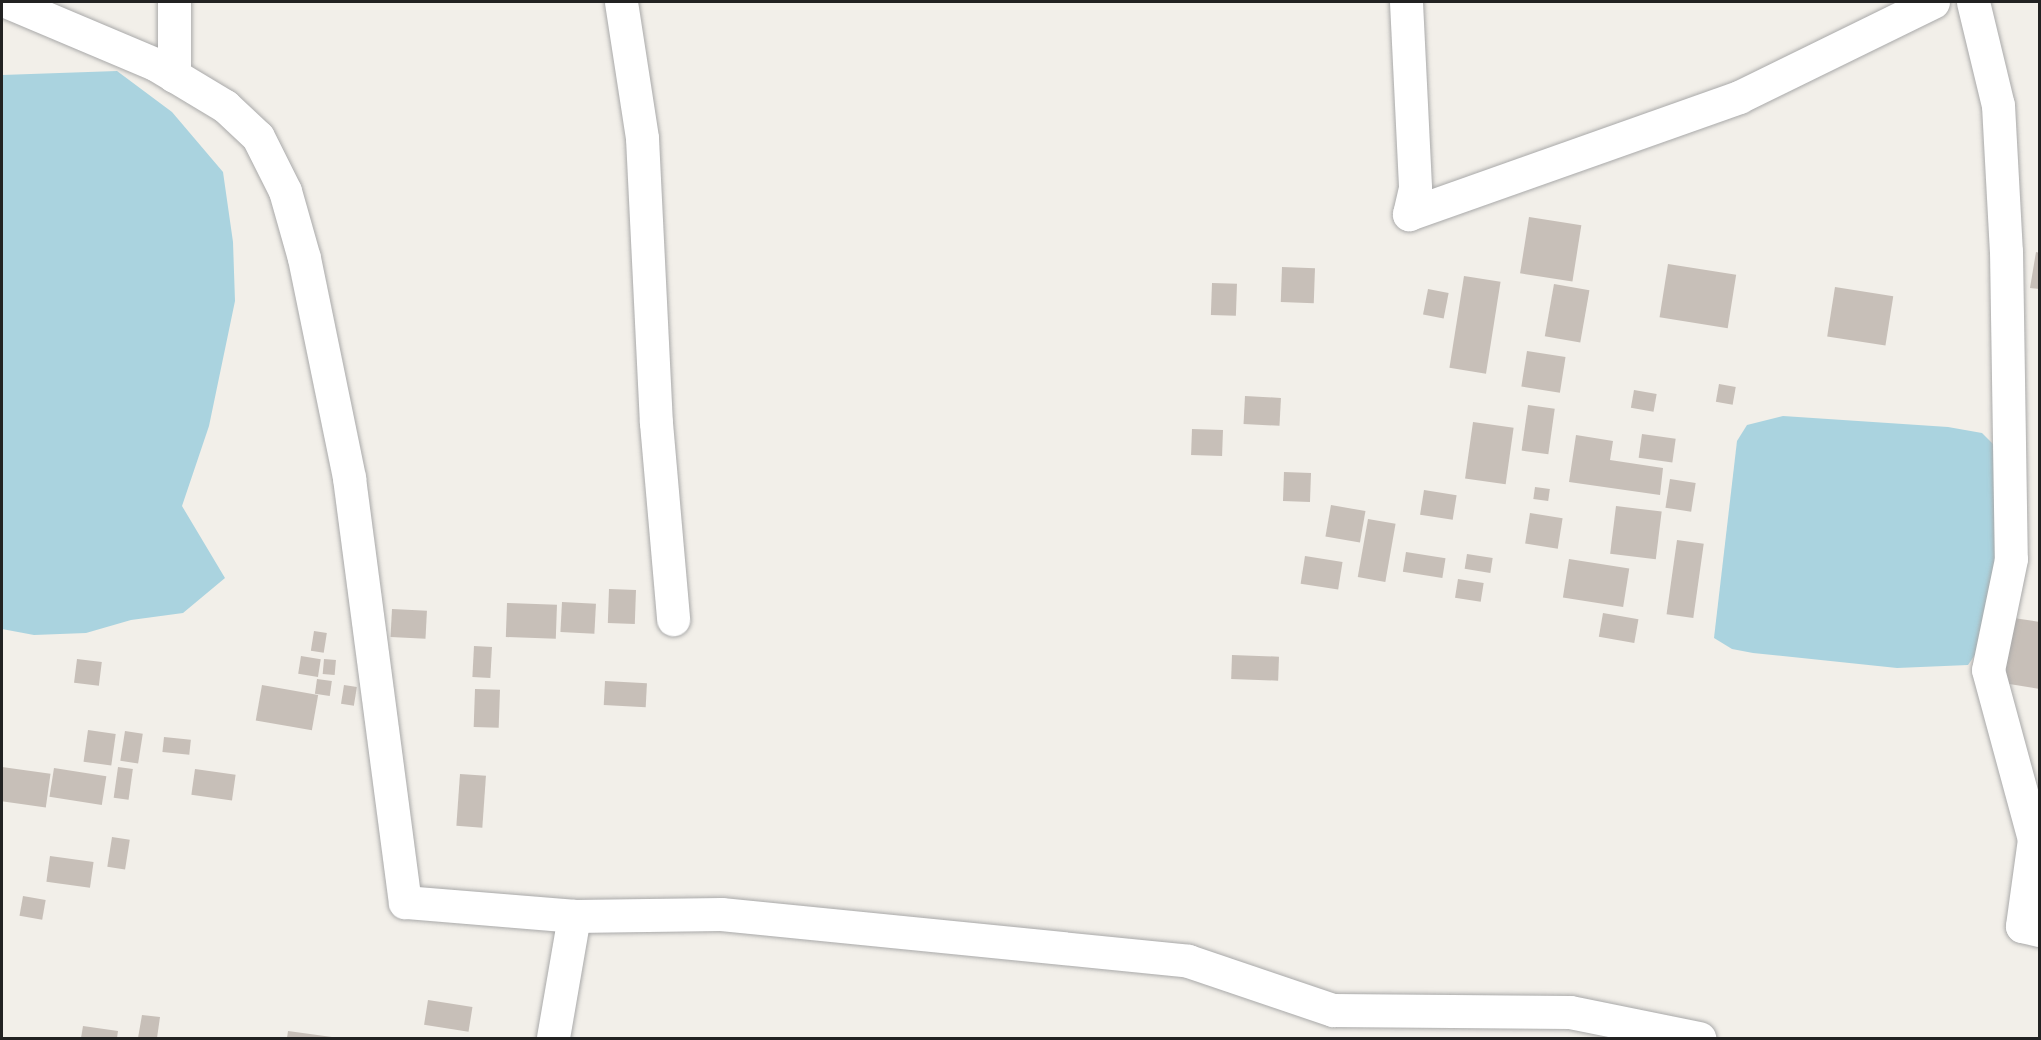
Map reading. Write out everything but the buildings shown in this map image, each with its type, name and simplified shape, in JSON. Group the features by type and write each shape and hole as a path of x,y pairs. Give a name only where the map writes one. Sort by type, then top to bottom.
{"street":[{"path":"8,2 174,76 225,106 258,137 285,191 349,478 405,902 574,916 722,914 1188,961 1333,1010 1570,1012 1700,1038"},
{"path":"174,2 174,76"},
{"path":"621,2 642,138 656,423 673,619"},
{"path":"1406,2 1415,188 1409,214 1739,97 1933,2"},
{"path":"1973,2 1998,105 2006,251 2012,559 1988,670 2034,839 2022,926 2040,930"},
{"path":"553,1038 574,916"}],"water":[{"path":"117,71 172,112 223,172 233,242 235,301 209,426 182,506 225,578 183,613 131,620 86,633 34,635 2,629 2,75"},
{"path":"1783,416 1948,427 1982,433 1993,444 2000,542 1979,649 1968,665 1897,668 1753,653 1732,649 1714,638 1737,441 1747,425"}]}
